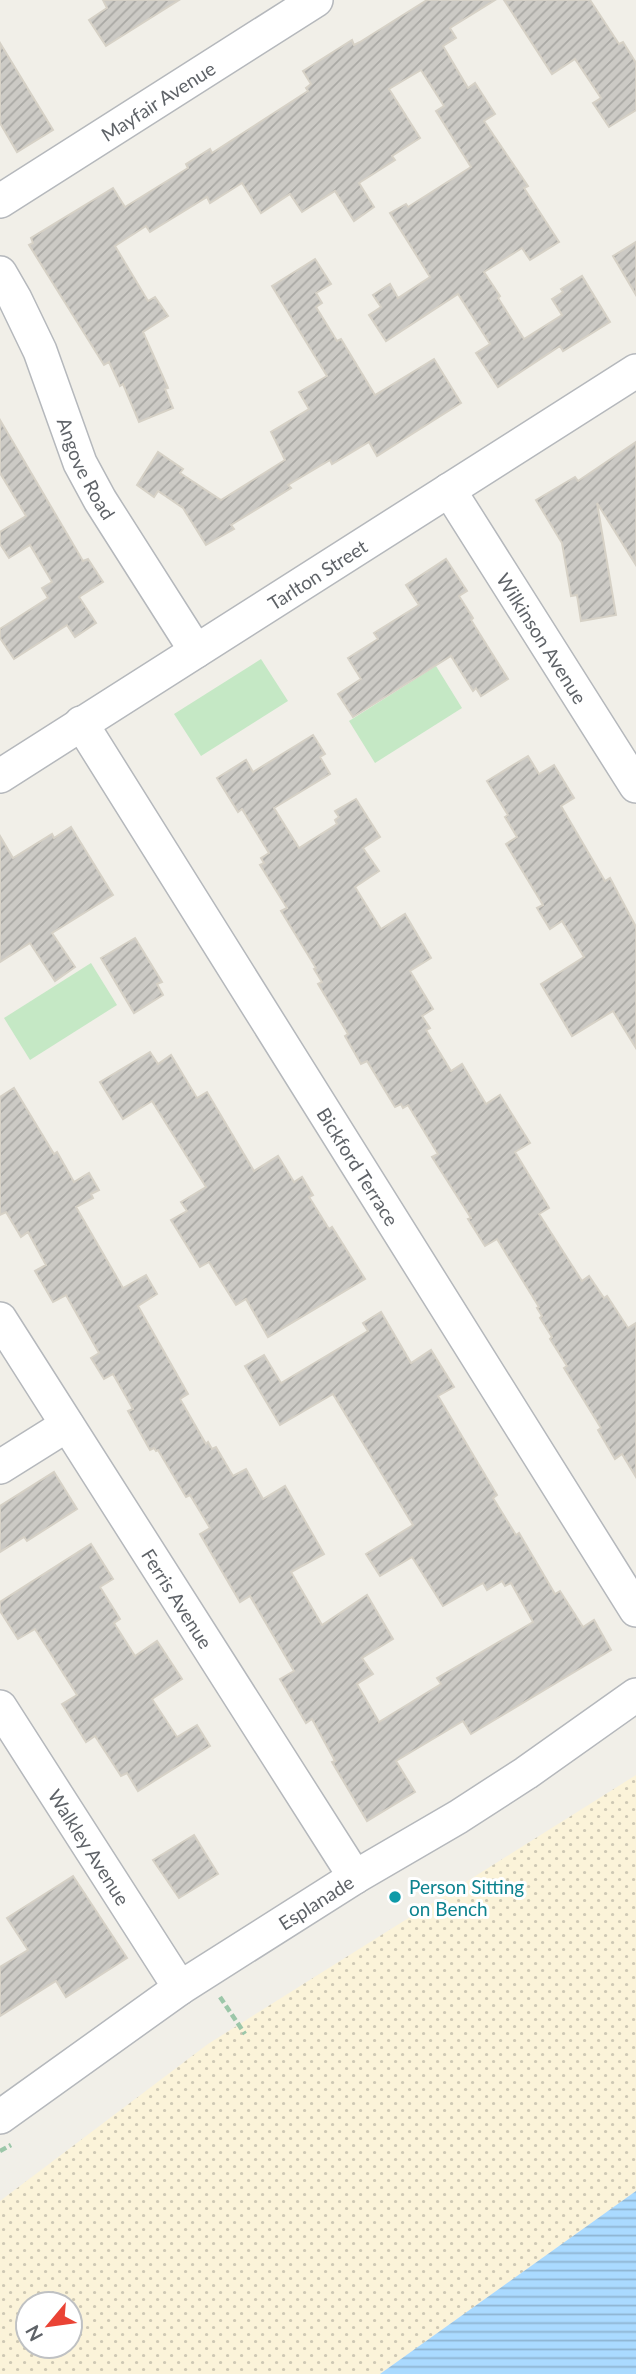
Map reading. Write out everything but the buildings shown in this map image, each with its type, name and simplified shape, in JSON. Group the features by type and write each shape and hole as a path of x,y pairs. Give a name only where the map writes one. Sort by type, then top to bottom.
{"street":[{"name":"Mayfair Avenue","path":"0,201 316,0"},
{"name":"Angove Road","path":"0,273 40,351 80,463 100,500 196,651"},
{"name":"Tarlton Street","path":"0,776 636,371"},
{"name":"Wilkinson Avenue","path":"449,490 636,786"},
{"name":"Bickford Terrace","path":"81,723 636,1610"},
{"name":"Ferris Avenue","path":"0,1319 355,1877"},
{"path":"0,1467 67,1424"},
{"name":"Esplanade","path":"0,2117 180,1988 355,1877 458,1817 526,1773 636,1695"},
{"name":"Walkley Avenue","path":"0,1707 180,1988"}],"path":[{"path":"215,1990 245,2034"}],"sand":[{"path":"636,1775 636,2191 380,2374 0,2374 0,2201 208,2044"}],"green space":[{"path":"261,659 288,701 201,756 174,714"},
{"path":"436,666 462,708 375,763 349,721"},
{"path":"91,963 117,1005 30,1060 4,1018"}],"water":[{"path":"636,2191 636,2374 380,2374"}],"place":[{"name":"Person Sitting on Bench","path":"395,1897"}]}
